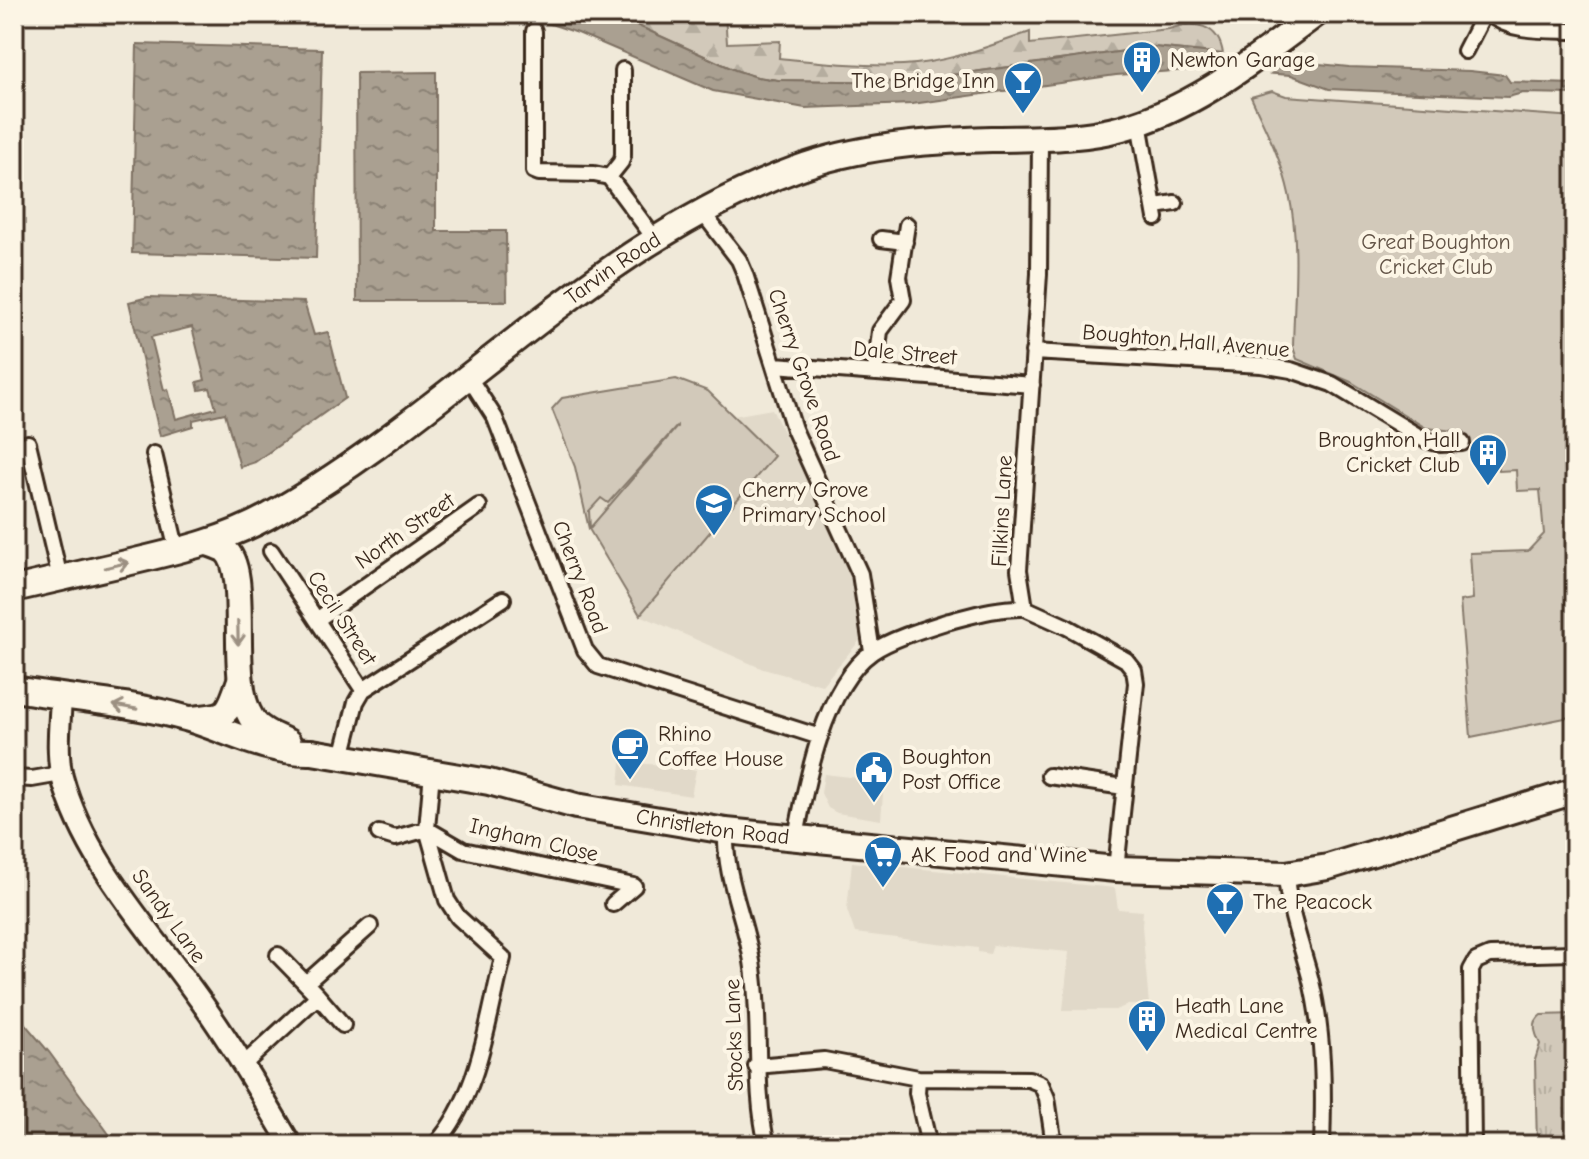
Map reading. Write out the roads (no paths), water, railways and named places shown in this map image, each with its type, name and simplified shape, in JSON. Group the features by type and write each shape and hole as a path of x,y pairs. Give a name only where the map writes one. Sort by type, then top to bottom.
{"highway":[{"name":"Tarvin Road","path":"14,589 208,543 265,518 376,447 627,257 703,213 768,181 830,158 910,144 1079,136 1139,123 1197,98 1316,14"},
{"path":"237,583 245,543 265,518"},
{"path":"208,543 225,550 233,560 237,583 239,683 252,719 268,733 312,752"},
{"path":"189,719 221,715 230,708 239,683"},
{"name":"Christleton Road","path":"14,689 189,719 273,749 312,752 489,782 576,806 726,831 1116,869 1286,874 1328,867 1575,791"}],"main road":[{"name":"Sandy Lane","path":"61,697 61,774 72,808 89,842 150,935 200,999 291,1145"}],"street":[{"path":"1465,51 1487,14 1520,28 1575,31"},
{"path":"534,31 534,171 609,177 655,239"},
{"path":"609,177 623,155 623,70"},
{"path":"1139,123 1156,212 1175,203"},
{"name":"Filkins Lane","path":"1025,608 1019,570 1041,235 1040,139"},
{"name":"Cherry Grove Road","path":"703,213 739,260 745,274 802,450 860,574 872,652"},
{"path":"875,373 880,331 903,300 899,277 907,225"},
{"path":"881,239 905,242"},
{"name":"Boughton Hall Avenue","path":"1033,352 1261,365 1291,370 1332,384 1423,439 1440,444 1462,443"},
{"name":"Dale Street","path":"775,365 1032,385"},
{"name":"Cherry Road","path":"468,376 495,418 585,650 598,666 820,737"},
{"path":"28,443 60,578"},
{"path":"154,454 177,551"},
{"name":"North Street","path":"318,619 479,506"},
{"name":"Cecil Street","path":"271,551 363,690 356,702 342,757"},
{"path":"363,690 503,599"},
{"path":"796,837 805,788 820,737 836,698 853,672 872,652 925,628 1001,607 1025,608 1126,660 1134,670 1136,683 1116,869"},
{"path":"432,772 427,829 447,900 458,917 503,958 472,1083 461,1108 435,1145"},
{"path":"14,778 32,779 61,774"},
{"path":"1049,776 1124,787"},
{"path":"379,833 395,838 427,829"},
{"name":"Ingham Close","path":"427,829 463,850 634,886 613,904"},
{"name":"Stocks Lane","path":"726,831 727,869 754,976 758,1100 767,1145"},
{"path":"1286,874 1287,893 1310,977 1321,1036 1324,1093 1322,1145"},
{"path":"306,983 370,926"},
{"path":"1473,1145 1470,980 1476,961 1490,955 1575,953"},
{"path":"278,955 343,1025"},
{"path":"243,1065 318,996"},
{"path":"756,1066 824,1060 918,1078 1029,1079 1041,1084 1047,1098 1054,1145"},
{"path":"918,1078 917,1093 929,1145"}],"water":[{"path":"520,14 612,14 735,70 778,80 901,82 1154,47 1349,67 1470,71 1505,75 1510,82 1575,84 1575,94 1523,93 1508,97 1329,89 1291,75 1203,69 1116,75 912,104 805,108 713,91 578,33"},
{"path":"137,44 322,49 316,258 132,253"},
{"path":"436,72 436,231 506,231 507,301 357,301 356,73"},
{"path":"148,297 304,302 314,335 328,332 345,398 255,462 240,467 225,413 193,420 193,426 160,436 129,302","holes":["192,327 205,380 197,382 199,390 210,388 216,408 176,419 168,389 164,390 151,337"]},
{"path":"14,1011 49,1052 117,1145 14,1145"}],"place":[{"name":"Newton Garage","path":"1142,94"},
{"name":"The Bridge Inn","path":"1023,115"},
{"name":"Broughton Hall Cricket Club","path":"1488,487"},
{"name":"Cherry Grove Primary School","path":"714,537"},
{"name":"Rhino Coffee House","path":"630,781"},
{"name":"Boughton Post Office","path":"874,804"},
{"name":"AK Food and Wine","path":"883,889"},
{"name":"The Peacock","path":"1225,936"},
{"name":"Heath Lane Medical Centre","path":"1147,1053"}],"park label":[{"name":"Great Boughton Cricket Club","path":"1436,254"}]}
